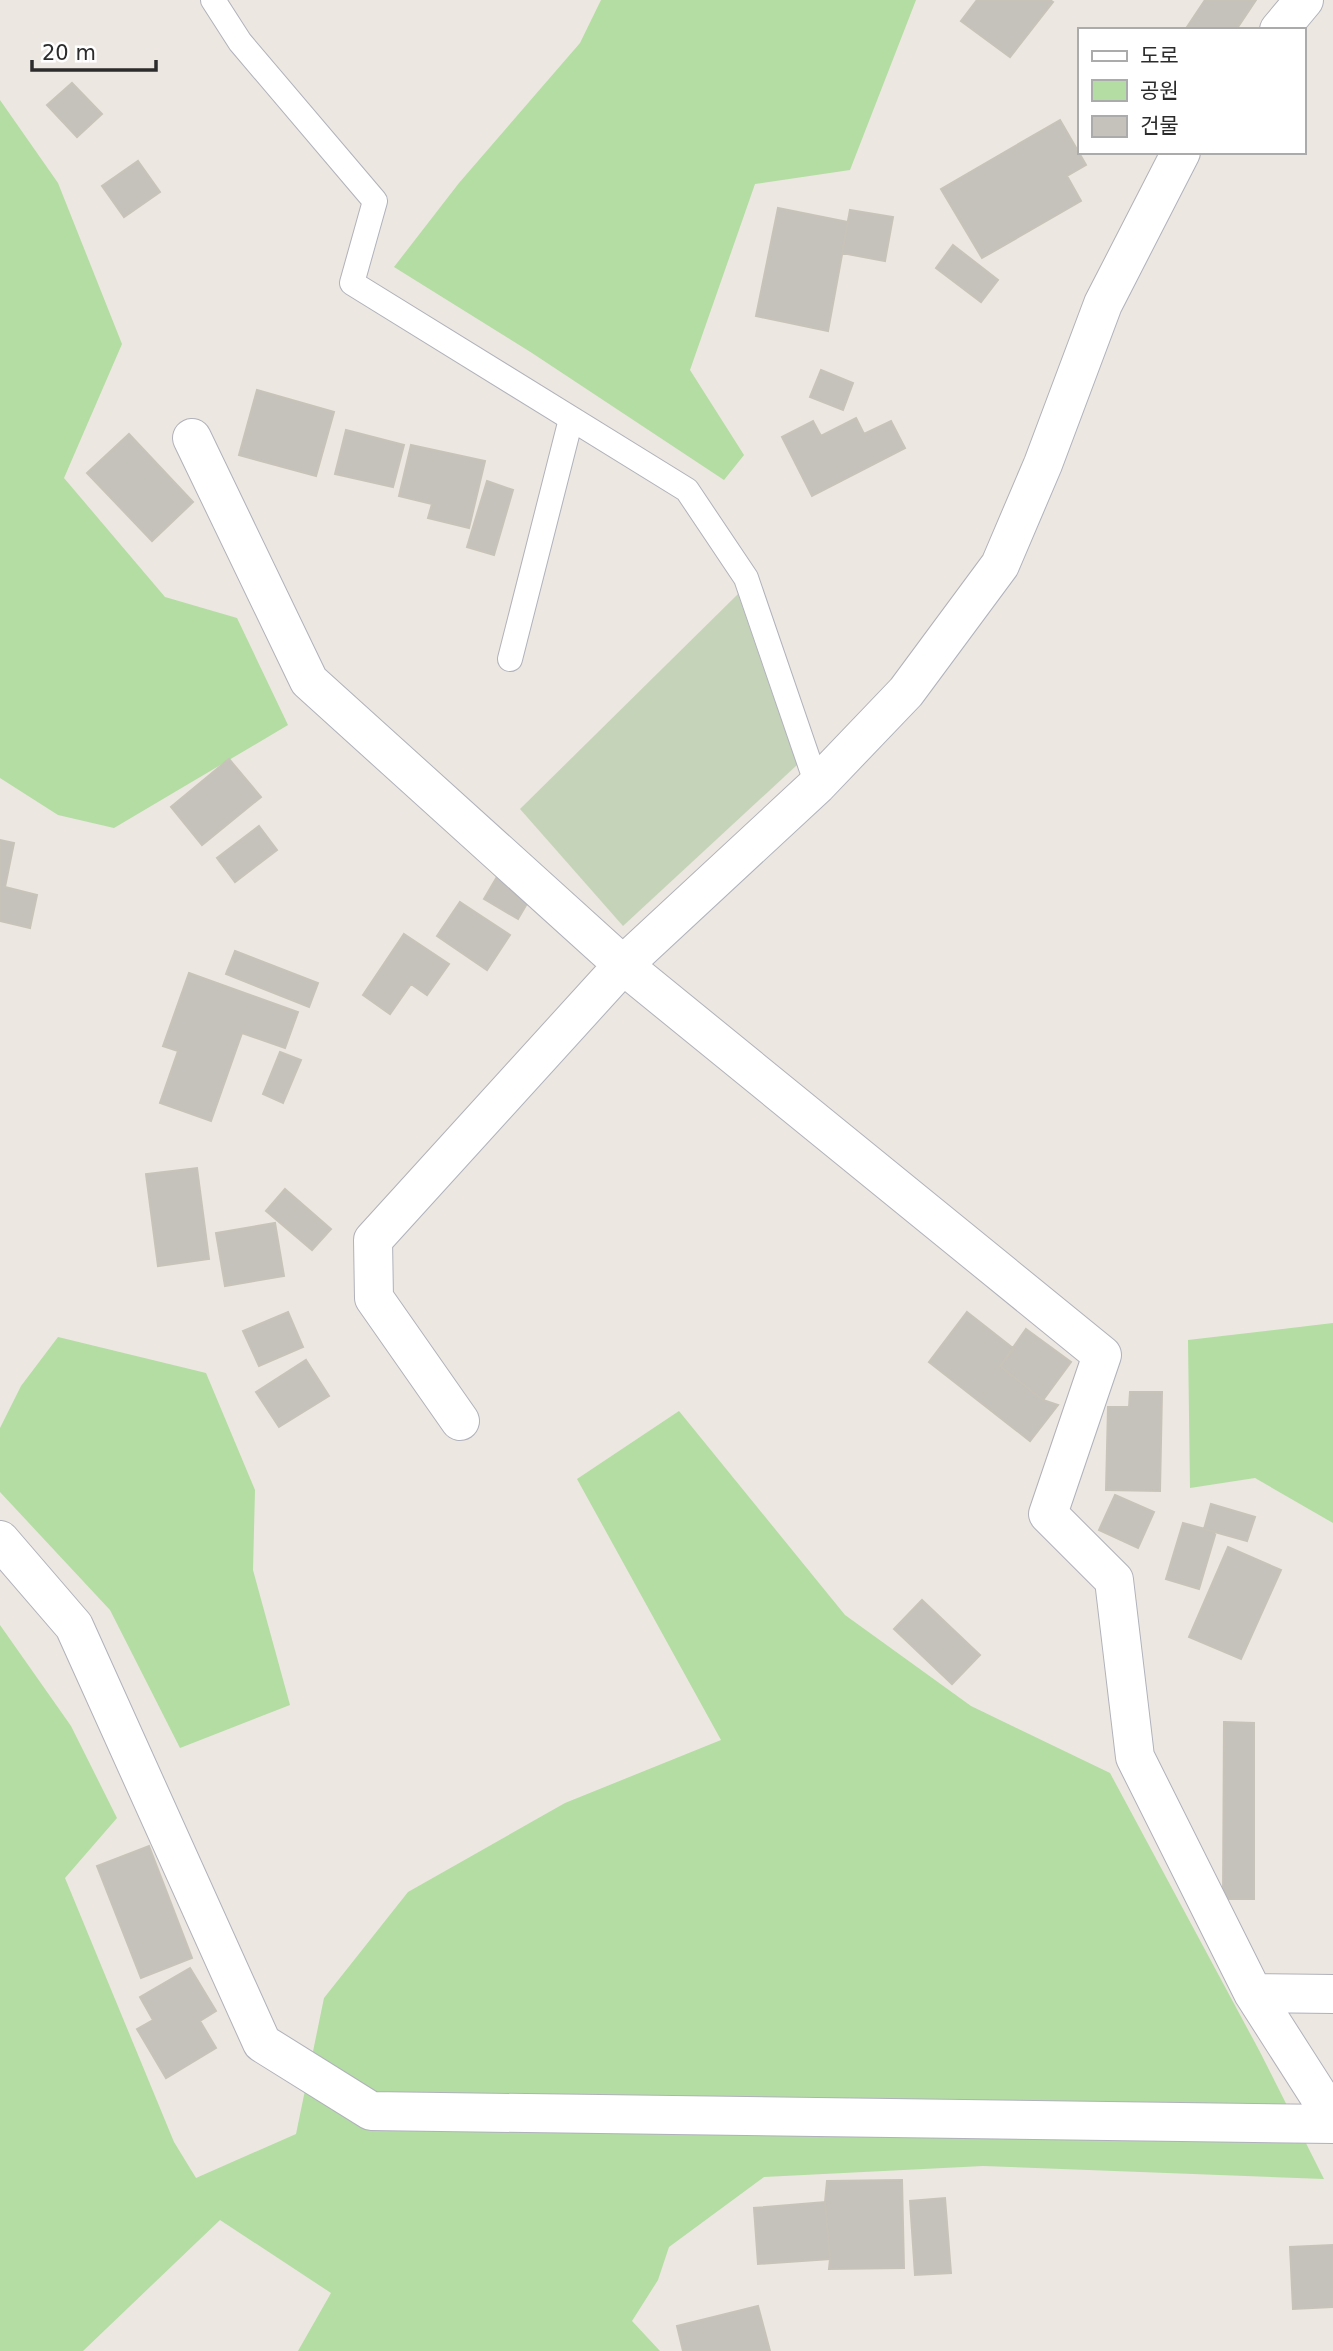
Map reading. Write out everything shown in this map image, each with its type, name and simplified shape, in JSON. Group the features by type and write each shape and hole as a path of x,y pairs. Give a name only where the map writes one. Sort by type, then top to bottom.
{"street":[{"path":"1281,28 1304,0"},
{"path":"460,1421 374,1298 373,1240 622,965 817,785 905,692 1000,565 1043,464 1103,304 1180,154"},
{"path":"192,438 309,681 622,965 1102,1355 1048,1514 1114,1580 1135,1757 1252,1993 1333,2118"},
{"path":"0,1540 74,1626 262,2043 371,2112 1333,2124"},
{"path":"1252,1993 1333,1993"}],"lane":[{"path":"213,0 240,42 375,201 352,283 687,490 746,578 817,785"},
{"path":"510,659 571,419"}],"green space":[{"path":"601,0 916,0 850,170 755,184 690,370 744,455 724,480 532,353 394,267 459,183 580,43"},
{"path":"0,100 58,183 122,344 64,478 165,597 237,618 288,725 114,828 58,815 0,778"},
{"path":"738,594 797,765 623,926 520,809"},
{"path":"1333,1323 1333,1523 1255,1478 1190,1488 1188,1340"},
{"path":"58,1337 206,1373 255,1490 253,1570 290,1705 180,1748 110,1610 0,1492 0,1428 21,1386"},
{"path":"679,1411 845,1615 971,1706 1110,1773 1260,2052 1324,2179 983,2166 764,2177 669,2247 658,2280 632,2321 660,2351 298,2351 331,2293 220,2220 83,2351 0,2351 0,1625 71,1726 117,1818 65,1878 174,2142 196,2178 296,2134 324,1998 408,1892 565,1803 721,1740 577,1479"}],"building":[{"path":"977,0 1053,2 1010,57 961,21"},
{"path":"1205,0 1256,0 1237,28 1186,28"},
{"path":"72,83 102,114 77,137 47,105"},
{"path":"1060,120 1086,165 1067,176 1081,201 982,258 941,189"},
{"path":"138,161 160,192 124,217 102,186"},
{"path":"778,208 848,222 828,331 756,316"},
{"path":"850,210 893,217 885,261 842,253"},
{"path":"953,245 998,280 981,302 936,268"},
{"path":"821,370 853,383 843,410 810,397"},
{"path":"257,390 334,412 316,476 239,455"},
{"path":"856,418 864,434 891,421 905,448 812,496 782,437 813,421 821,436"},
{"path":"346,430 404,445 393,487 335,474"},
{"path":"129,434 193,502 152,541 87,473"},
{"path":"411,445 485,461 469,528 428,518 432,504 399,496"},
{"path":"487,481 513,490 494,555 467,547"},
{"path":"229,759 261,797 202,845 171,807"},
{"path":"259,826 277,850 235,882 217,858"},
{"path":"0,840 14,843 5,887 37,895 30,928 0,921"},
{"path":"498,875 532,895 518,919 484,899"},
{"path":"460,902 510,935 487,970 437,936"},
{"path":"404,934 449,964 427,995 411,984 390,1014 363,995"},
{"path":"235,951 318,983 309,1007 226,974"},
{"path":"189,973 298,1012 285,1048 242,1033 211,1121 160,1103 178,1051 163,1046"},
{"path":"280,1052 301,1060 283,1103 263,1094"},
{"path":"197,1168 209,1259 158,1266 146,1174"},
{"path":"285,1189 331,1229 312,1250 266,1211"},
{"path":"275,1223 284,1276 225,1286 216,1233"},
{"path":"288,1312 303,1347 259,1366 243,1331"},
{"path":"967,1312 1014,1349 1000,1366 1043,1400 1058,1405 1030,1441 929,1362"},
{"path":"1026,1329 1071,1362 1043,1400 1000,1366"},
{"path":"306,1360 329,1396 279,1427 256,1392"},
{"path":"1130,1392 1162,1392 1160,1491 1106,1490 1108,1407 1129,1407"},
{"path":"1115,1495 1154,1512 1138,1548 1099,1530"},
{"path":"1211,1504 1255,1517 1247,1541 1204,1529"},
{"path":"1183,1523 1216,1532 1199,1589 1166,1579"},
{"path":"1228,1547 1281,1570 1241,1659 1189,1637"},
{"path":"922,1600 980,1655 952,1684 894,1629"},
{"path":"1224,1722 1254,1723 1254,1899 1223,1899"},
{"path":"149,1846 192,1958 141,1978 97,1866"},
{"path":"190,1968 216,2011 200,2021 216,2048 166,2078 137,2029 153,2020 140,1997"},
{"path":"902,2180 904,2268 829,2269 825,2202 827,2181"},
{"path":"945,2198 951,2273 915,2275 910,2201"},
{"path":"825,2202 830,2259 758,2264 754,2208"},
{"path":"1333,2245 1333,2307 1293,2309 1290,2247"},
{"path":"758,2306 770,2351 683,2351 677,2326"}]}
